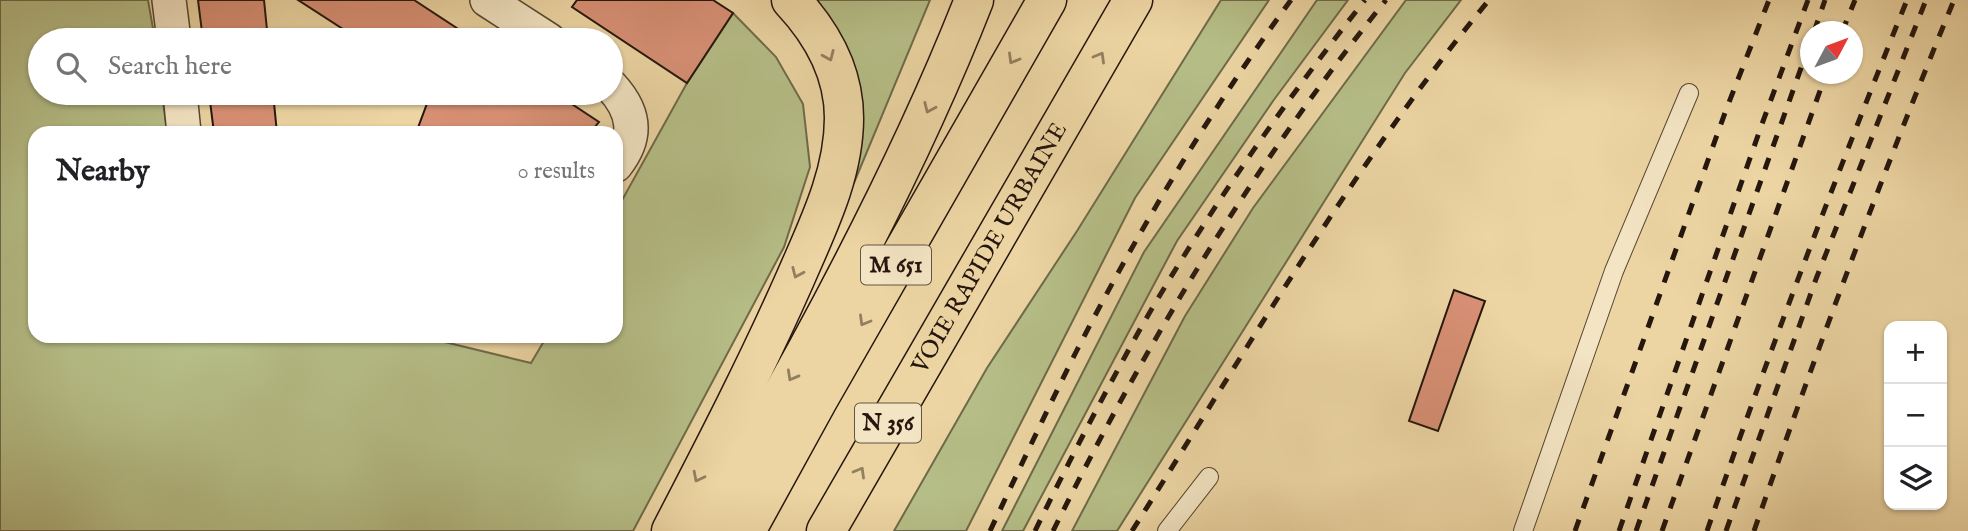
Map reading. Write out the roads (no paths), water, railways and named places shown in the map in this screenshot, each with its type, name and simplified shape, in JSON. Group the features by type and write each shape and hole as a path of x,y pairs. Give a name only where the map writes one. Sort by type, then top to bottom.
{"highway":[{"path":"671,531 766,343 807,251 838,167 844,118 838,78 819,34 791,0"},
{"path":"708,531 807,349 892,184 935,95 974,0"},
{"name":"M 651","path":"746,531 1047,0"},
{"name":"VOIE RAPIDE URBAINE","path":"826,531 1133,0"}],"street":[{"path":"169,0 172,28"},
{"path":"487,0 530,28"},
{"path":"623,103 631,124 632,137 623,155"},
{"path":"181,105 183,126"}],"lane":[{"path":"1523,531 1614,271 1689,93"},
{"path":"1167,531 1209,477"}],"railway":[{"path":"990,531 1075,354 1124,263 1203,129 1291,0"},
{"path":"1035,531 1087,427 1193,241 1276,118 1365,0"},
{"path":"1053,531 1126,392 1205,256 1291,126 1386,0"},
{"path":"1132,531 1346,193 1439,63 1489,0"},
{"path":"1575,531 1726,110 1769,0"},
{"path":"1619,531 1808,0"},
{"path":"1818,21 1825,0"},
{"path":"1846,21 1855,0"},
{"path":"1707,531 1804,264 1907,0"},
{"path":"1726,531 1816,279 1926,0"},
{"path":"1754,531 1850,264 1954,0"},
{"path":"1636,531 1800,71"},
{"path":"1662,531 1822,84"}]}
